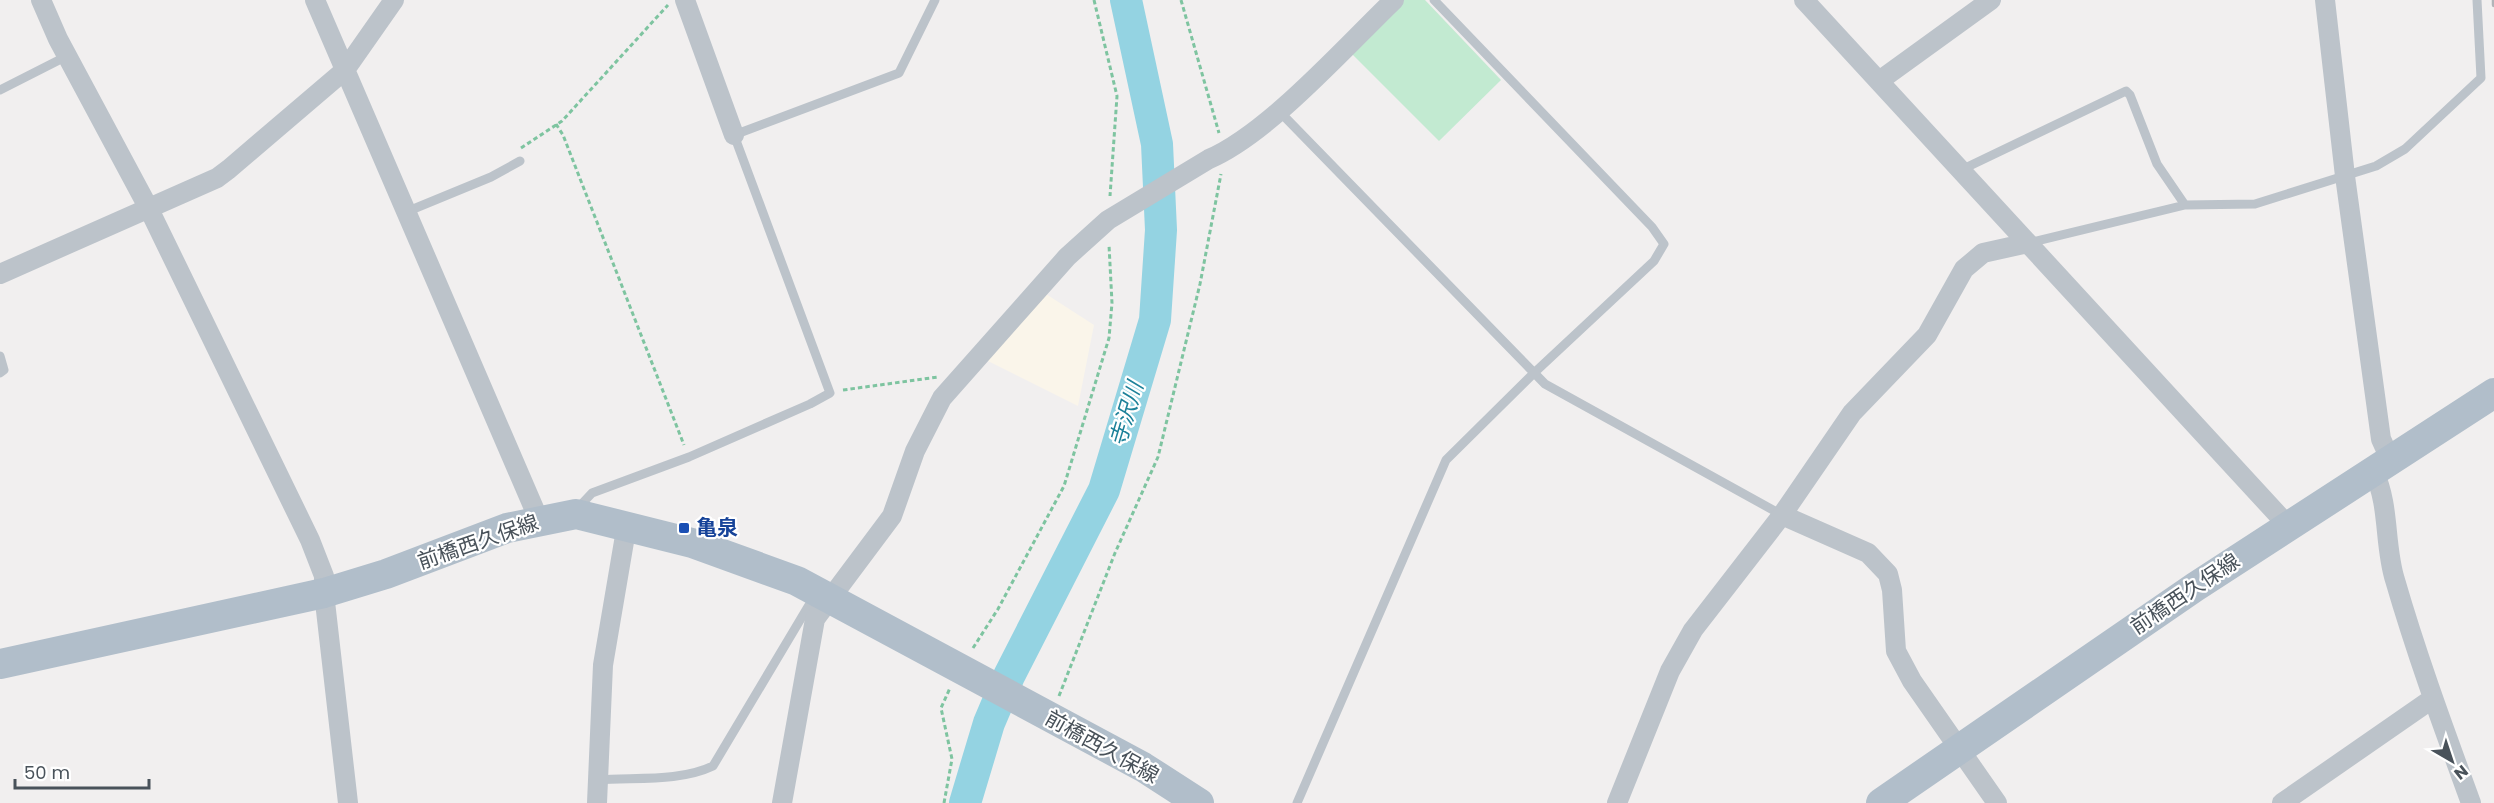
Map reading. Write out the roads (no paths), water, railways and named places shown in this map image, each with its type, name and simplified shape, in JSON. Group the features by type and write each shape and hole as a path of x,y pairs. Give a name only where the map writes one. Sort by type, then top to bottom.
{"main road":[{"name":"前橋西久保線","path":"1881,803 2286,527 2494,393"},
{"name":"前橋西久保線","path":"0,664 324,593 386,574 507,528 576,514 627,524 692,543 825,594 964,673 1143,767 1199,803"}],"street":[{"path":"41,0 67,56 148,207 310,540 324,576 348,803"},
{"path":"315,0 539,520"},
{"path":"0,274 217,178 230,169 345,70 394,0"},
{"path":"685,0 734,135"},
{"path":"782,803 815,620 825,594 892,516 915,451 930,418 955,381 1067,257 1108,220 1217,155 1278,111 1394,0"},
{"path":"1804,0 2280,517 2286,527"},
{"path":"1879,81 1991,0"},
{"path":"2325,0 2345,176 2381,439 2381,488 2394,577 2432,699 2471,803"},
{"path":"1617,803 1670,671 1685,641 1782,515 1852,414 1927,336 1964,269 1983,253 2028,243"},
{"path":"1782,515 1868,553 1888,574 1892,590 1896,651 1912,681 1997,803"},
{"path":"597,803 603,665 627,524"},
{"path":"2282,803 2432,699"}],"lane":[{"path":"576,514 578,505 592,493 689,458 830,393 734,135 899,73 935,0"},
{"path":"1297,803 1446,460 1534,373 1654,261 1664,244 1652,227 1434,0"},
{"path":"2028,243 2185,205 2255,204 2376,166 2405,149 2481,78 2477,0"},
{"path":"0,90 67,56"},
{"path":"1961,170 2126,91 2130,94 2157,164 2185,205"},
{"path":"1278,111 1545,384 1782,515"},
{"path":"406,212 491,177 520,161"},
{"path":"0,357 4,370 0,372"},
{"path":"598,780 675,775 702,771 713,766 825,594"}],"waterway":[{"name":"寺沢川","path":"965,803 989,723 1009,676 1104,490 1155,320 1161,230 1157,144 1126,0"}],"railway":[{"path":"2494,0 2494,5"}],"place":[{"name":"亀泉","path":"684,528"}]}
